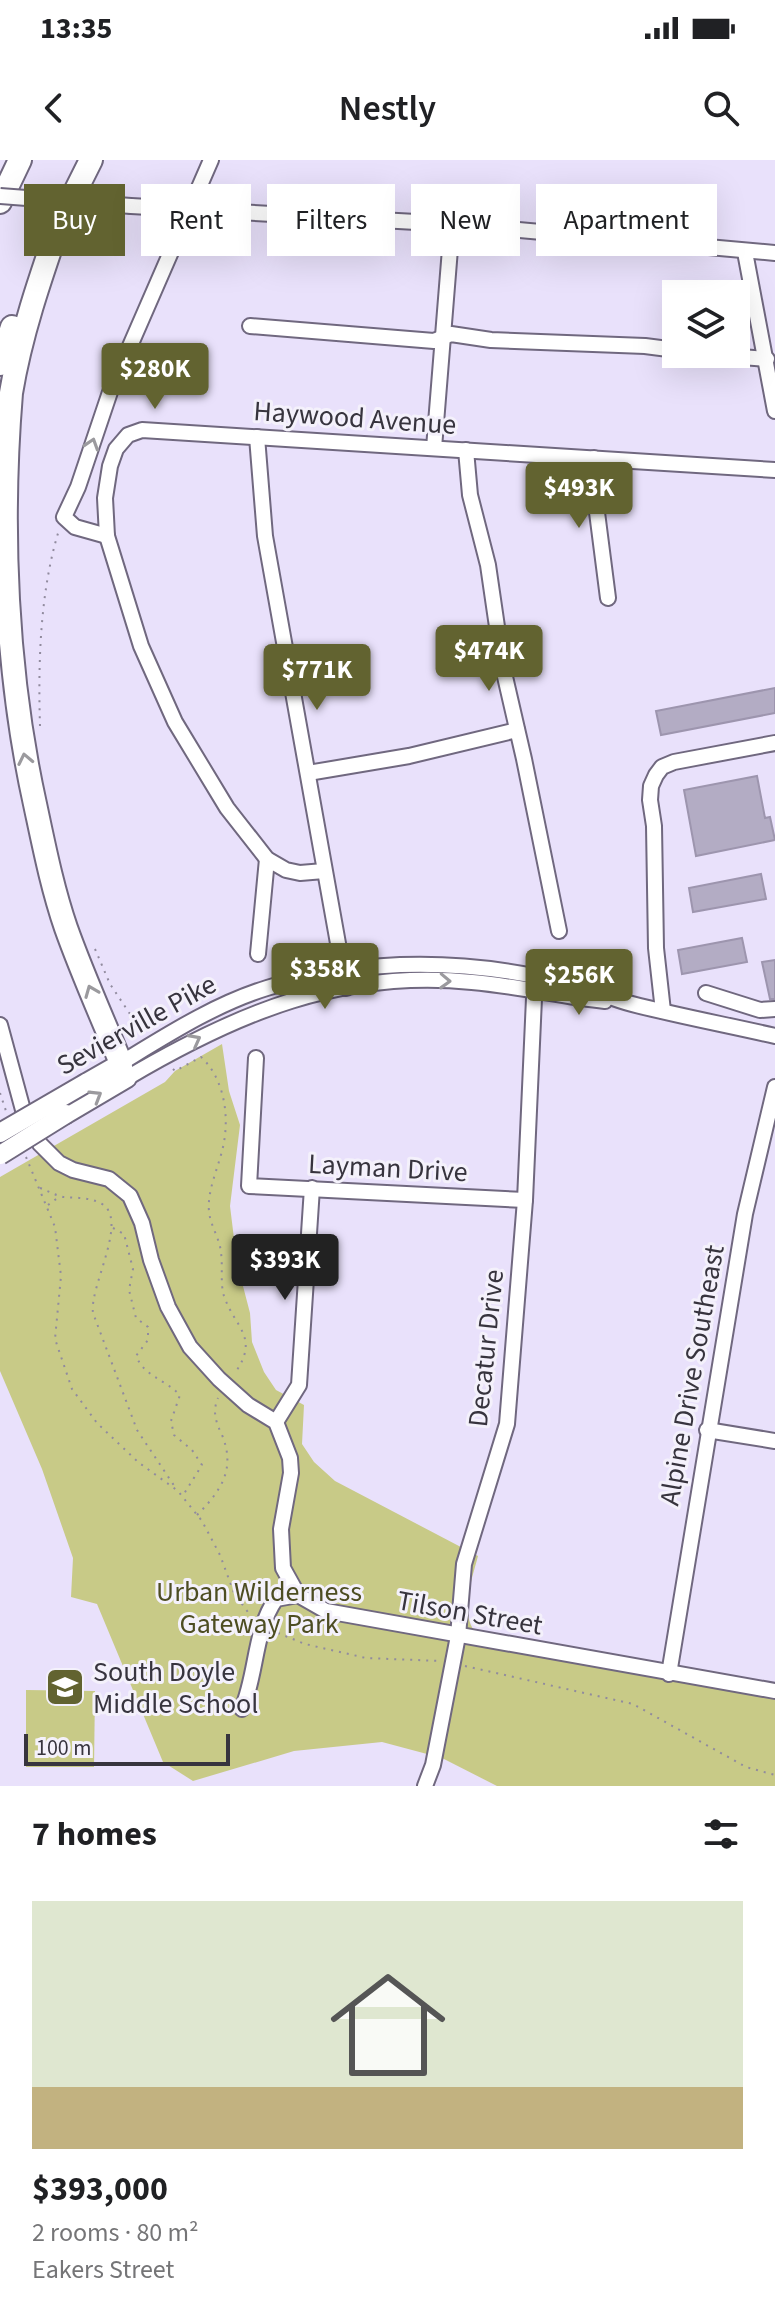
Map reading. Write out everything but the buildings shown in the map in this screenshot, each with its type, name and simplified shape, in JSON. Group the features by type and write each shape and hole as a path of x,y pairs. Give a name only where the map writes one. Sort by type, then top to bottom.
{"highway":[{"path":"0,202 20,160"},
{"path":"79,184 91,160"},
{"path":"0,364 26,290 43,256"},
{"path":"48,256 18,357 8,420 3,499 6,635 13,700 53,886 66,928 124,1071"}],"main road":[{"name":"Sevierville Pike","path":"0,1133 86,1083 124,1071"},
{"name":"Sevierville Pike","path":"0,1155 66,1114 124,1071"}],"street":[{"path":"200,184 211,160"},
{"path":"0,196 141,207"},
{"path":"251,213 411,222"},
{"path":"520,230 775,253"},
{"path":"745,252 775,411"},
{"path":"107,536 75,527 64,517 78,487 110,392 169,256"},
{"path":"434,448 449,256"},
{"path":"250,326 434,341 451,334 491,340 662,348"},
{"path":"750,358 767,359"},
{"name":"Haywood Avenue","path":"267,859 227,808 175,722 141,646 107,536 106,483 116,449 128,435 142,430 775,470"},
{"path":"257,437 265,536 346,988"},
{"path":"466,450 470,495 488,565 503,668 559,931"},
{"path":"594,458 594,489 608,598"},
{"path":"308,773 409,756 517,730"},
{"path":"663,1011 656,948 651,786 662,767 674,762 775,743"},
{"path":"258,954 267,859 286,870 300,873 324,871"},
{"name":"Sevierville Pike","path":"124,1071 156,1042 224,1006 266,988 343,969 471,966 577,985 629,1003 775,1036"},
{"name":"Decatur Drive","path":"433,1765 458,1636 464,1564 507,1424 525,1200 535,976"},
{"name":"Sevierville Pike","path":"124,1071 164,1056 257,1011 309,995 396,981 471,982 629,1003"},
{"path":"706,993 760,1010 775,1009"},
{"path":"0,1025 2,1045 31,1129 49,1155 73,1170 109,1179 130,1196 142,1223 168,1307 190,1347 226,1386 248,1405 276,1422 290,1458 291,1473 281,1529 283,1568 298,1595 276,1599 265,1614 251,1689 242,1709"},
{"name":"Layman Drive","path":"256,1058 249,1186 525,1200"},
{"name":"Alpine Drive Southeast","path":"669,1674 745,1214 775,1087"},
{"path":"276,1422 299,1385 312,1188"},
{"path":"707,1430 775,1441"},
{"name":"Tilson Street","path":"298,1595 326,1611 775,1691"},
{"path":"425,1786 433,1765"},
{"path":"433,1765 437,1786"}],"path":[{"path":"41,734 39,684 45,615 53,552 64,517"},
{"path":"94,948 110,984 130,1014 143,1024 156,1042"},
{"path":"39,1188 60,1196 90,1200 107,1207 112,1215 112,1227 93,1300 93,1313 137,1430 197,1515 220,1490 227,1475 228,1458 215,1420 214,1406 246,1354 246,1341 242,1327 223,1294 221,1249 208,1204 224,1145 222,1092 213,1068 201,1057 175,1071 164,1056"},
{"path":"0,1093 7,1113"},
{"path":"23,1150 55,1227 61,1276 55,1339 72,1389 97,1423 138,1462 178,1491"},
{"path":"47,1206 60,1196"},
{"path":"112,1227 124,1234 133,1269 129,1290 136,1318 148,1327 148,1340 136,1356 142,1369 180,1395 171,1421 174,1435 192,1450 202,1465 182,1497"}],"green space":[{"name":"Urban Wilderness Gateway Park","path":"222,1044 229,1091 240,1125 230,1206 237,1263 250,1313 252,1342 264,1372 276,1390 304,1405 302,1444 314,1462 335,1481 478,1556 468,1606 468,1616 476,1633 775,1685 775,1786 497,1786 442,1758 382,1742 294,1751 193,1781 163,1762 97,1604 71,1597 73,1558 42,1469 0,1371 0,1177 165,1082 175,1071"},
{"path":"26,1690 95,1691 94,1767 26,1767"}],"place":[{"name":"South Doyle Middle School","path":"65,1687"}]}
